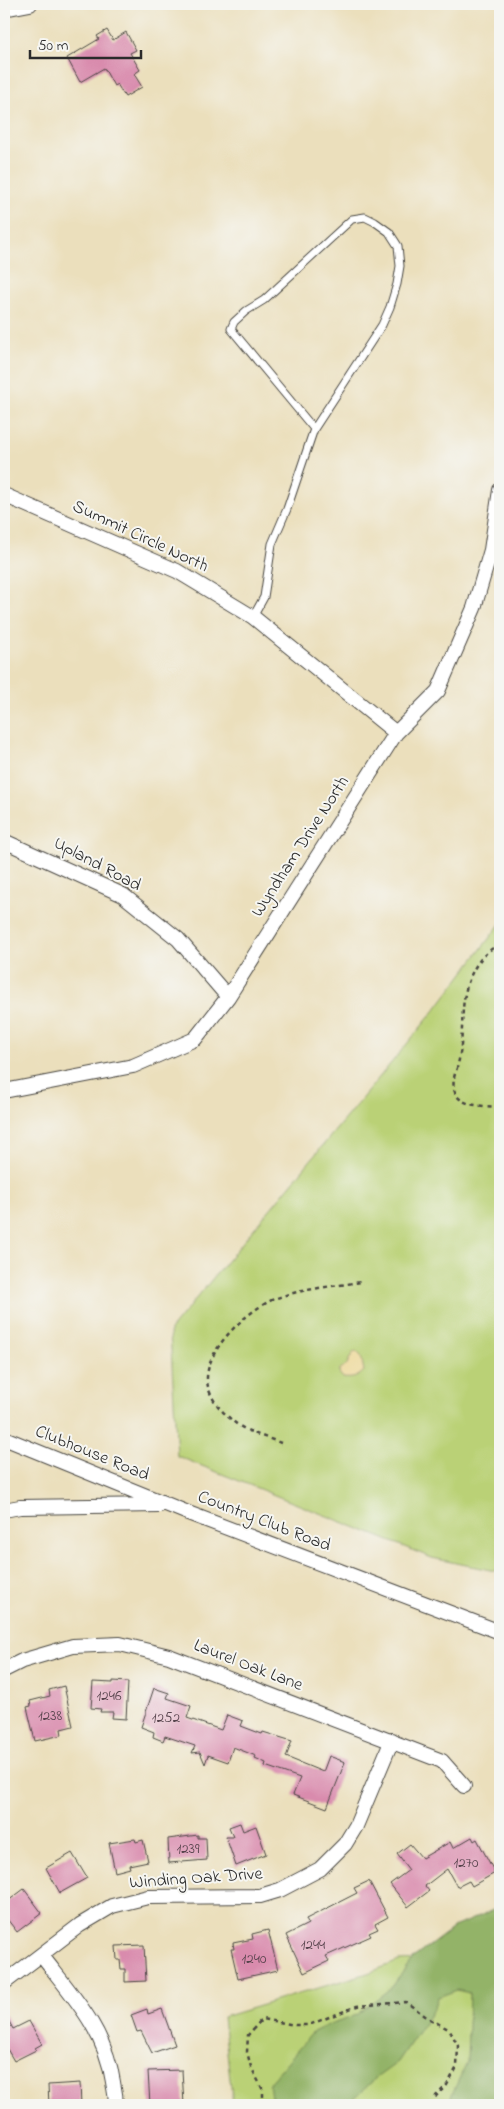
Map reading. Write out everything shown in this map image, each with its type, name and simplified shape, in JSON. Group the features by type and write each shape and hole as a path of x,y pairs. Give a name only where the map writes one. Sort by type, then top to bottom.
{"street":[{"path":"4,9 30,4"},
{"name":"Wyndham Drive North","path":"4,1091 133,1066 195,1039 228,997 396,733 438,691 474,608 491,550 500,490"},
{"name":"Summit Circle North","path":"4,495 177,571 253,617 396,733"},
{"name":"Upland Road","path":"4,841 122,895 178,939 228,997"},
{"name":"Clubhouse Road","path":"4,1438 167,1504"},
{"name":"Country Club Road","path":"4,1510 20,1507 167,1504 500,1632"},
{"name":"Laurel Oak Lane","path":"4,1670 22,1661 73,1646 120,1644 169,1656 392,1740 442,1761 464,1786"},
{"name":"Winding Oak Drive","path":"4,1983 42,1956 80,1925 118,1904 148,1898 260,1896 280,1890 320,1869 345,1844 356,1826 392,1740"},
{"path":"42,1956 94,2025 106,2051 112,2076 115,2105"}],"lane":[{"path":"253,617 264,597 272,544 287,509 314,429 382,324 397,284 400,266 398,246 389,232 365,217 352,219 340,228 278,288 234,322 231,329 314,429"}],"path":[{"path":"500,944 491,948 477,963 468,982 464,1003 462,1045 453,1087 456,1096 461,1100 471,1104 500,1107"},
{"path":"281,1443 234,1423 213,1400 207,1381 209,1366 222,1343 235,1326 268,1302 284,1296 361,1282"},
{"path":"263,2105 263,2090 250,2068 247,2052 248,2035 262,2019 295,2025 309,2025 357,2006 406,2002 428,2018 450,2030 458,2046 457,2067 447,2085 436,2096 434,2105"}],"green space":[{"path":"500,924 500,1572 432,1558 177,1456 170,1330 435,1010"},
{"path":"500,1907 500,2105 447,2105 467,2062 469,1993 457,1990 438,1997 431,2013 398,2062 376,2078 347,2105 272,2105 269,2083 313,2032 356,2015 392,1987 413,1958 456,1926"},
{"path":"466,1958 489,2105 233,2105 223,2017 368,1973 399,1961"}],"sand":[{"path":"356,1351 361,1356 364,1371 354,1378 343,1378 339,1373 340,1369 346,1366 352,1354"}],"building":[{"path":"107,30 113,40 126,32 136,50 130,53 140,70 134,74 142,87 125,97 117,84 114,86 104,68 80,82 67,58 99,39 97,36"},
{"path":"113,1681 128,1682 126,1719 112,1718 113,1712 100,1712 101,1709 91,1708 93,1682 113,1683"},
{"path":"64,1686 73,1726 61,1729 62,1735 35,1741 27,1707 31,1706 30,1701 50,1696 49,1690"},
{"path":"154,1688 169,1693 167,1698 191,1706 187,1718 221,1730 227,1715 243,1721 241,1726 262,1734 263,1732 292,1741 286,1757 323,1772 329,1756 345,1762 327,1808 293,1795 300,1778 265,1766 266,1763 255,1758 256,1756 233,1747 228,1762 208,1755 205,1764 200,1752 192,1753 195,1746 165,1736 163,1741 153,1737 154,1732 141,1727"},
{"path":"240,1823 243,1831 256,1826 266,1854 236,1866 226,1837 233,1837 229,1827"},
{"path":"198,1835 198,1838 206,1838 207,1860 169,1863 168,1839"},
{"path":"472,1837 474,1841 477,1839 495,1873 472,1886 469,1881 457,1887 447,1869 425,1886 429,1891 408,1907 390,1884 409,1870 397,1854 410,1844 422,1858 450,1842 453,1848"},
{"path":"135,1839 136,1842 143,1840 148,1861 129,1865 130,1868 115,1872 109,1843"},
{"path":"72,1853 87,1878 60,1893 46,1868"},
{"path":"369,1881 388,1917 375,1924 378,1929 369,1933 371,1936 326,1956 329,1961 304,1973 286,1935 308,1924 306,1919 357,1893 354,1888"},
{"path":"24,1889 42,1913 17,1932 4,1915 4,1904"},
{"path":"268,1930 278,1970 238,1979 231,1949 234,1949 233,1943 253,1939 252,1934"},
{"path":"144,1945 146,1981 125,1982 125,1969 121,1969 120,1960 117,1960 116,1946"},
{"path":"147,2009 148,2014 162,2009 175,2045 152,2053 141,2031 137,2032 131,2015"},
{"path":"4,2012 13,2029 29,2021 42,2044 35,2048 36,2050 14,2061 7,2049 4,2051"},
{"path":"182,2070 184,2105 150,2105 148,2071"},
{"path":"80,2083 81,2105 49,2105 48,2085"}]}
